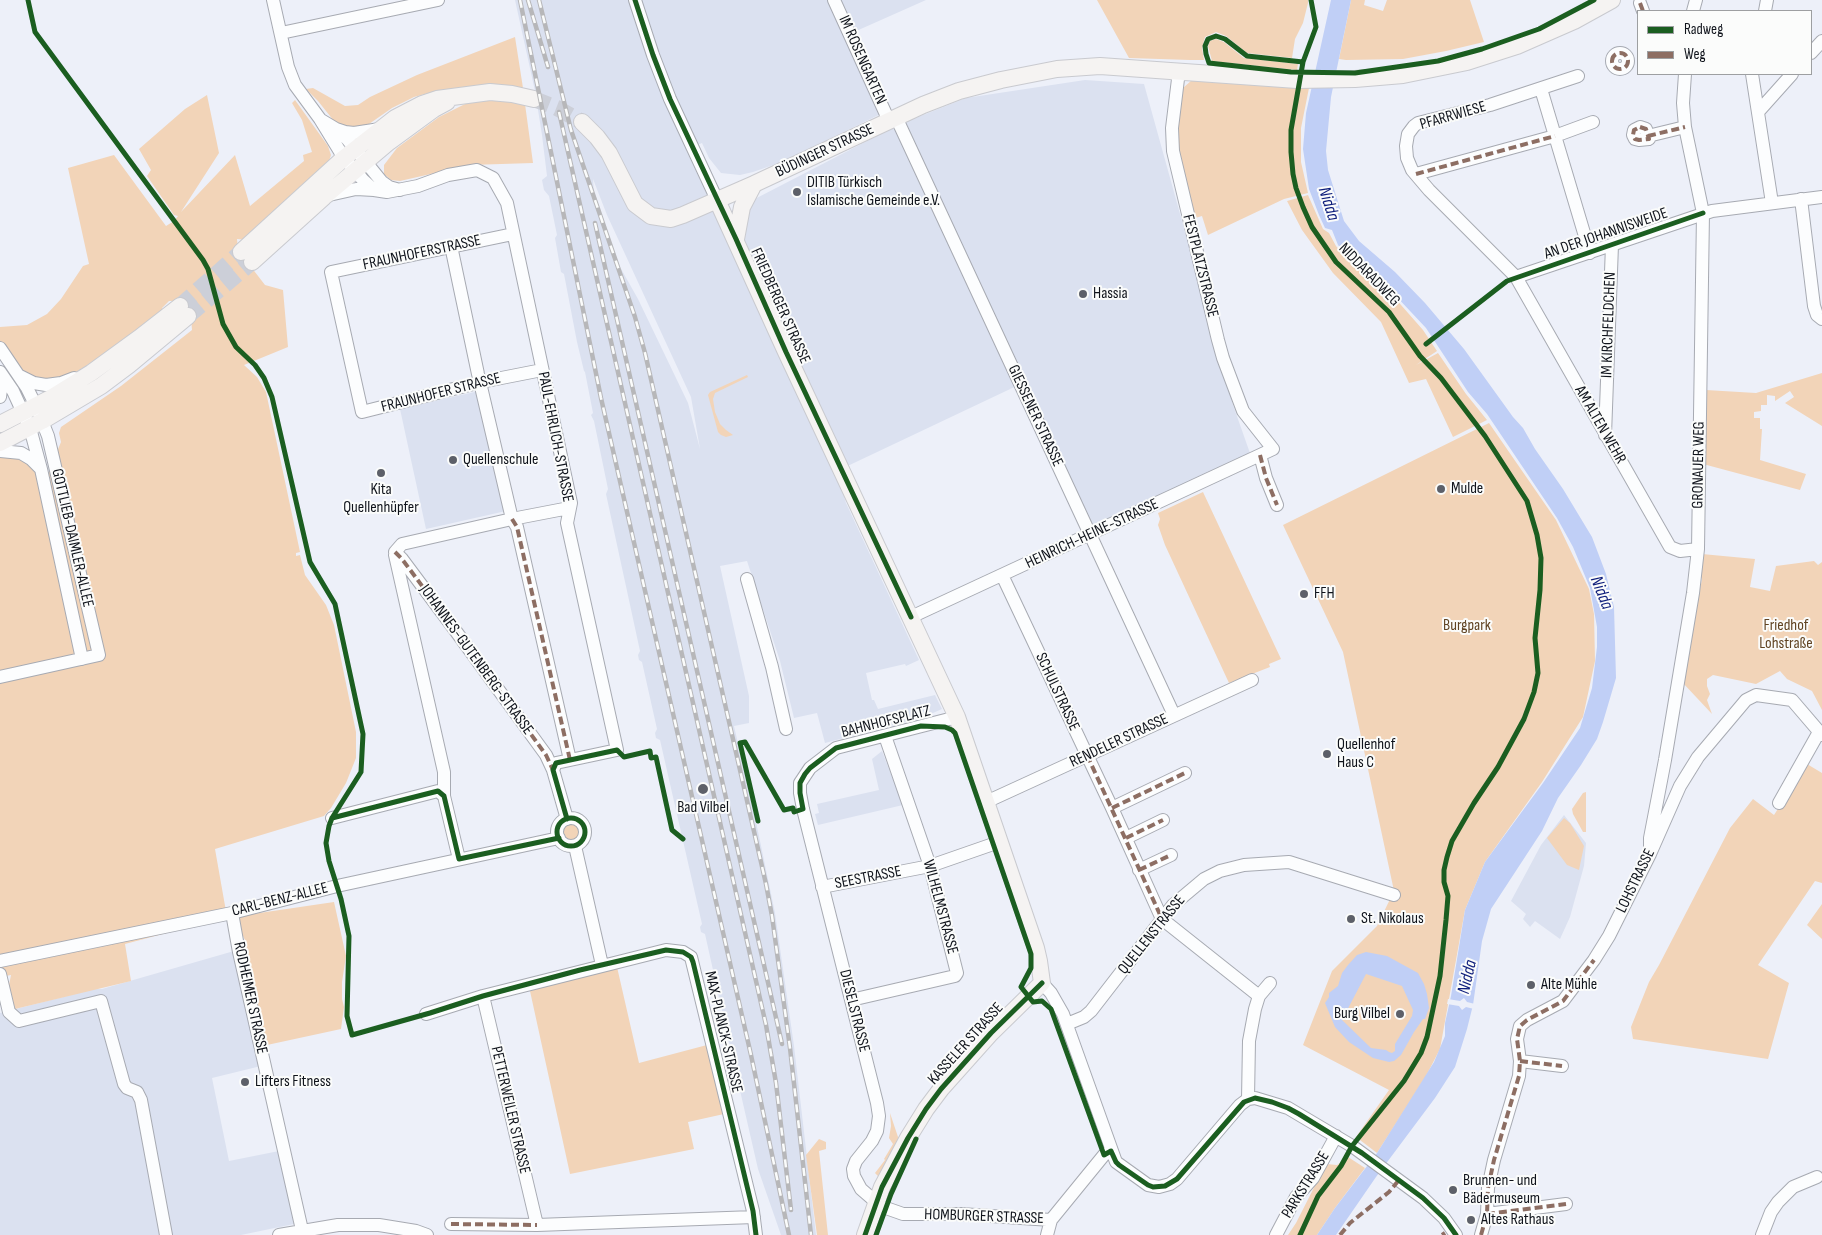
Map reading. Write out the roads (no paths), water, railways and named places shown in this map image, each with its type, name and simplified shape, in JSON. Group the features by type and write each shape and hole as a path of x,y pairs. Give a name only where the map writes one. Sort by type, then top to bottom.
{"main road":[{"name":"BÜDINGER STRASSE","path":"582,122 609,153 631,199 644,212 659,218 671,219 718,200 893,119 959,91 1001,80 1083,66 1116,66 1288,79 1355,79 1423,72 1490,55 1553,31 1612,0"},
{"path":"458,97 434,109 355,160 246,257 324,197 355,160 380,129 396,118 422,104 437,99 497,92 534,99"},
{"path":"736,239 742,207 754,184"},
{"name":"FRIEDBERGER STRASSE","path":"718,200 786,352 957,717 1036,948 1042,983"},
{"path":"0,424 33,417 101,386 129,365 184,311 139,338 91,373 33,417 0,443"},
{"name":"KASSELER STRASSE","path":"865,1235 881,1205 915,1126 935,1097 1003,1020 1042,983"},
{"name":"KASSELER STRASSE","path":"876,1235 881,1205"}],"street":[{"path":"273,0 288,67 295,85 320,119 355,160 382,182 400,190"},
{"path":"281,33 411,3 438,0"},
{"name":"FRIEDBERGER STRASSE","path":"635,0 650,48 670,98 718,200"},
{"name":"IM ROSENGARTEN","path":"834,0 893,119"},
{"path":"1812,52 1822,40"},
{"name":"FESTPLATZSTRASSE","path":"1179,71 1172,128 1173,151 1218,340 1243,411 1273,449"},
{"name":"GRONAUER WEG","path":"1650,854 1650,838 1667,751 1693,593 1698,550 1703,213 1686,127 1683,103 1685,75"},
{"path":"1752,75 1772,203"},
{"path":"1758,112 1791,75"},
{"name":"PFARRWIESE","path":"1516,277 1428,190 1408,162 1406,150 1408,134 1418,123 1480,108 1578,76"},
{"path":"1541,89 1590,253"},
{"path":"320,119 345,132 354,133 380,129"},
{"name":"GIESSENER STRASSE","path":"893,119 1174,715"},
{"path":"1416,174 1555,136 1593,122"},
{"path":"1648,136 1686,127"},
{"path":"336,129 374,190"},
{"name":"PAUL-EHRLICH-STRASSE","path":"324,197 351,190 387,192 400,190 418,186 448,175 477,170 493,178 507,203 571,503 567,523 616,750 556,763 553,770"},
{"name":"AN DER JOHANNISWEIDE","path":"1516,277 1712,210 1822,197"},
{"path":"1801,200 1814,306 1817,315 1822,319"},
{"name":"FRAUNHOFERSTRASSE","path":"331,272 513,234"},
{"name":"IM KIRCHFELDCHEN","path":"1605,435 1612,245"},
{"path":"451,246 512,519 517,527 570,760"},
{"name":"FRAUNHOFER STRASSE","path":"331,272 362,412 481,382 542,370"},
{"name":"AM ALTEN WEHR","path":"1516,277 1670,547 1680,551 1698,550"},
{"path":"0,348 20,376 33,417"},
{"path":"0,373 33,417"},
{"path":"0,373 2,382 0,397"},
{"path":"20,376 34,383 46,385 61,383 91,373"},
{"name":"GOTTLIEB-DAIMLER-ALLEE","path":"33,417 52,454 99,655 82,659 41,469 33,417"},
{"name":"HEINRICH-HEINE-STRASSE","path":"911,618 1273,449"},
{"name":"GOTTLIEB-DAIMLER-ALLEE","path":"0,450 21,453 31,459 41,469"},
{"path":"1260,456 1266,478 1277,505"},
{"path":"395,552 402,544 569,508"},
{"name":"JOHANNES-GUTENBERG-STRASSE","path":"395,552 455,630 541,748 553,770"},
{"name":"JOHANNES-GUTENBERG-STRASSE","path":"395,552 444,772 441,794"},
{"name":"SCHULSTRASSE","path":"1002,575 1126,838 1162,919 1259,996"},
{"path":"747,579 772,667 786,729"},
{"path":"0,677 82,659"},
{"name":"RENDELER STRASSE","path":"986,802 1252,680"},
{"name":"LOHSTRASSE","path":"1481,1235 1487,1214 1488,1188 1494,1160 1519,1076 1520,1061 1517,1039 1520,1026 1527,1020 1563,1001 1587,971 1609,936 1650,854 1680,786 1713,738 1750,697 1756,695 1790,698 1821,734 1779,803"},
{"name":"BAHNHOFSPLATZ","path":"802,807 800,783 810,768 836,748 957,717"},
{"name":"WILHELMSTRASSE","path":"850,1000 957,975 930,866 885,736"},
{"path":"553,770 567,819"},
{"path":"1112,808 1185,773"},
{"path":"332,818 441,794 458,858"},
{"name":"DIESELSTRASSE","path":"802,807 879,1116 877,1131 854,1164 854,1176 861,1189 881,1205"},
{"path":"567,819 579,820 585,830 584,838 576,846 564,844 559,838 559,826 567,819"},
{"path":"1126,838 1164,820"},
{"name":"CARL-BENZ-ALLEE","path":"0,961 232,912 458,858 559,838"},
{"name":"SEESTRASSE","path":"822,887 930,866 1000,842"},
{"path":"576,846 602,965"},
{"path":"1139,870 1171,855"},
{"name":"QUELLENSTRASSE","path":"1067,1024 1088,1015 1177,901 1204,879 1229,868 1244,865 1293,863 1394,895"},
{"name":"RODHEIMER STRASSE","path":"232,912 239,952 302,1230"},
{"name":"MAX-PLANCK-STRASSE","path":"426,1014 483,996 666,950 683,952 691,957 754,1217 756,1235"},
{"path":"0,974 9,1012 19,1021 101,1001 124,1084 127,1088 137,1092 141,1100 166,1235"},
{"name":"FRIEDBERGER STRASSE","path":"1042,983 1051,993 1067,1024 1116,1162 1148,1185 1153,1187 1165,1186 1177,1179 1240,1105 1248,1099"},
{"path":"1270,983 1259,996 1255,1009 1249,1041 1248,1099 1255,1098 1279,1104 1336,1136 1431,1204 1456,1235"},
{"name":"PETTERWEILER STRASSE","path":"483,996 537,1225"},
{"path":"1520,1061 1562,1066"},
{"name":"PARKSTRASSE","path":"1276,1235 1296,1197 1313,1178 1336,1136"},
{"name":"HOMBURGER STRASSE","path":"881,1205 903,1214 961,1214 1051,1220 1104,1155 1111,1151"},
{"path":"1762,1235 1771,1212 1778,1202 1793,1187 1816,1177"},
{"path":"1487,1214 1566,1204"},
{"path":"451,1224 537,1225 754,1217"},
{"path":"1047,1235 1051,1220"},
{"path":"279,1235 338,1225 366,1225 416,1231 427,1235"}],"water":[{"name":"Nidda","path":"1331,0 1351,0 1331,97 1326,151 1328,170 1344,221 1359,241 1395,272 1425,303 1464,349 1523,428 1592,537 1606,574 1614,607 1616,678 1597,739 1558,798 1542,831 1491,909 1482,941 1473,1005 1455,1067 1435,1098 1376,1177 1336,1235 1317,1235 1377,1153 1434,1062 1445,1036 1445,1023 1465,910 1485,862 1543,783 1580,728 1592,688 1597,647 1597,627 1590,588 1573,547 1557,518 1487,414 1468,392 1426,328 1395,295 1348,256 1338,245 1332,230 1325,228 1319,215 1309,189 1303,149 1306,113"},
{"path":"1366,952 1387,956 1418,973 1424,984 1429,1008 1425,1019 1423,1019 1414,1032 1401,1055 1394,1061 1389,1062 1373,1058 1349,1042 1335,1027 1325,1003 1329,993 1338,986 1342,973 1357,955","holes":["1366,974 1402,986 1413,1010 1412,1016 1395,1044 1395,1051 1392,1053 1386,1050 1371,1048 1342,1020"]}],"tunnel":[{"path":"534,99 557,108 582,122"},
{"path":"180,306 241,252"},
{"path":"188,316 252,262"}],"railway":[{"path":"520,0 601,398 751,1055 789,1235"},
{"path":"528,0 548,67"},
{"path":"539,0 571,130 635,317 645,353 766,884 790,1048 811,1235"},
{"path":"559,112 766,1025 776,1083 791,1210"},
{"path":"595,223 782,1044"}],"place":[{"name":"DITIB Türkisch Islamische Gemeinde e.V.","path":"797,192"},
{"name":"Hassia","path":"1083,294"},
{"name":"Quellenschule","path":"453,460"},
{"name":"Kita Quellenhüpfer","path":"381,473"},
{"name":"Mulde","path":"1441,489"},
{"name":"FFH","path":"1304,594"},
{"name":"Quellenhof Haus C","path":"1327,754"},
{"name":"Bad Vilbel","path":"703,789"},
{"name":"St. Nikolaus","path":"1351,919"},
{"name":"Alte Mühle","path":"1531,985"},
{"name":"Burg Vilbel","path":"1400,1014"},
{"name":"Lifters Fitness","path":"245,1082"},
{"name":"Brunnen- und Bädermuseum","path":"1453,1190"},
{"name":"Altes Rathaus","path":"1471,1220"}],"park label":[{"name":"Burgpark","path":"1467,626"},
{"name":"Friedhof Lohstraße","path":"1786,635"}]}
